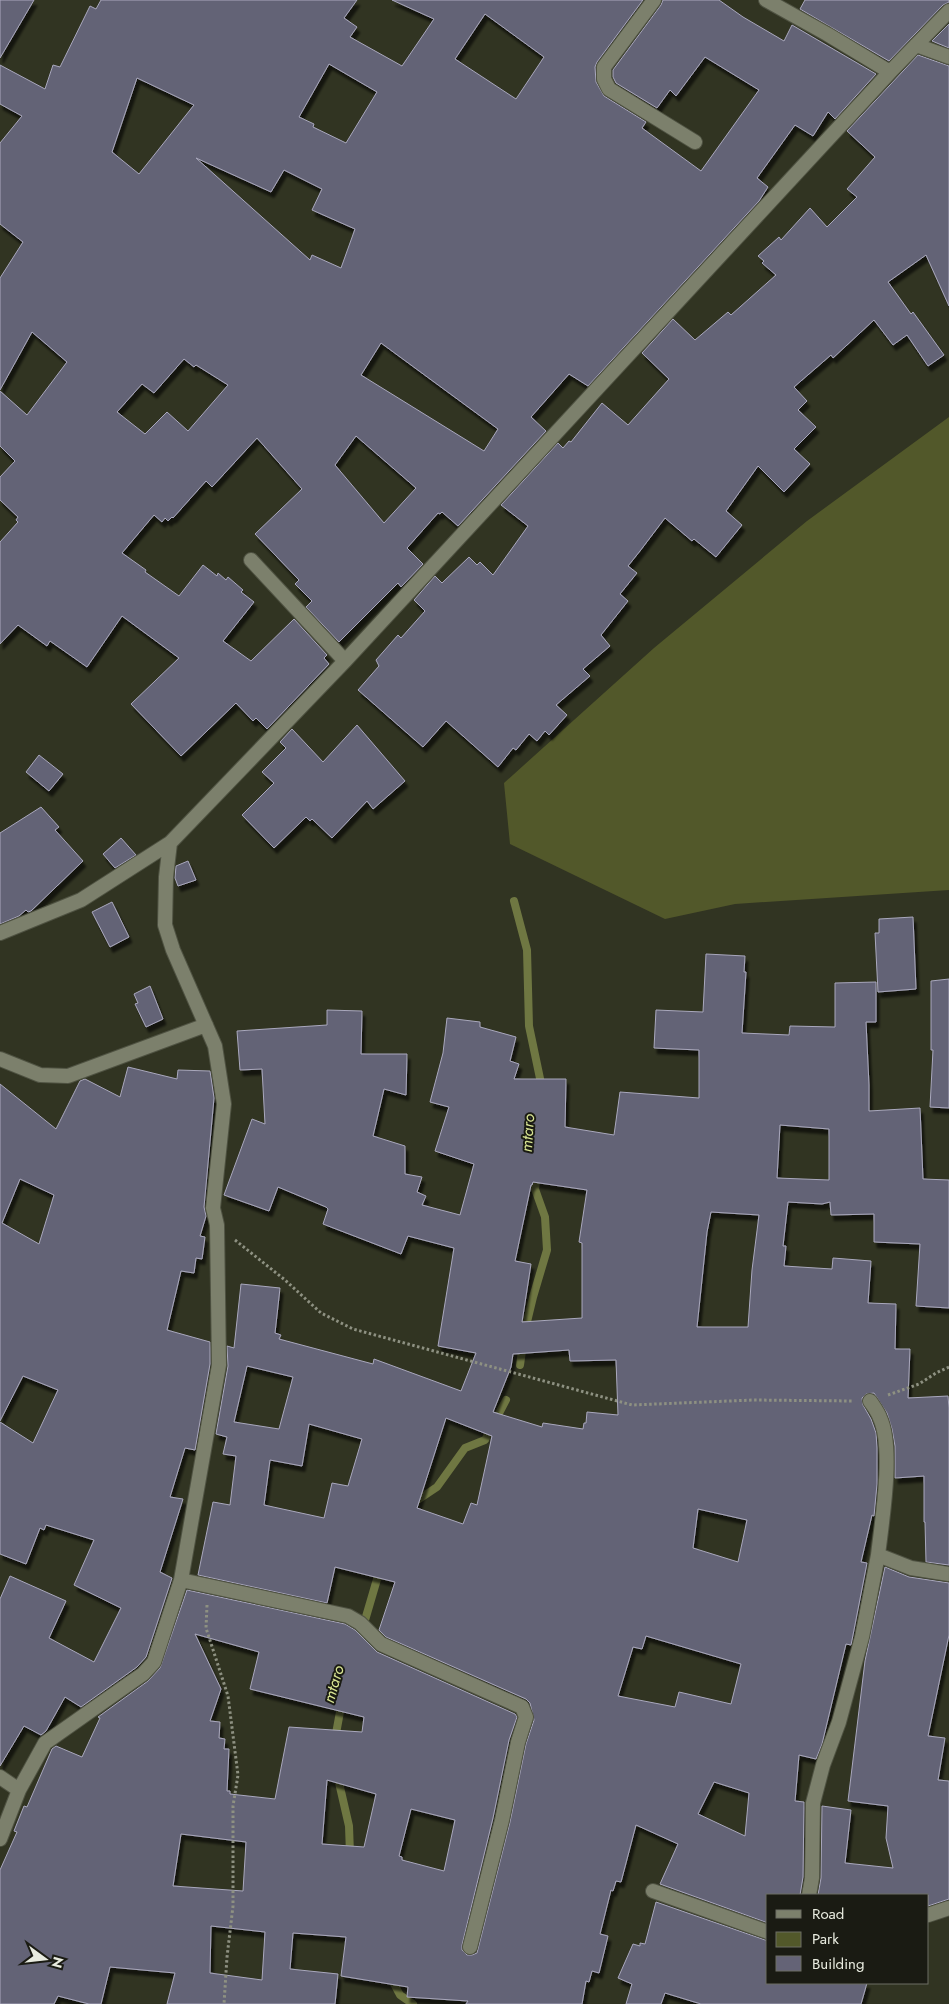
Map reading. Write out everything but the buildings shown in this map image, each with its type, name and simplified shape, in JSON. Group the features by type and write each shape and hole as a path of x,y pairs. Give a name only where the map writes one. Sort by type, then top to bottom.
{"street":[{"path":"654,0 604,67 604,79 609,89 695,142"},
{"path":"766,0 890,72"},
{"path":"0,933 82,900 170,843 345,661 890,72 949,11"},
{"path":"916,45 949,57"},
{"path":"251,560 345,661"},
{"path":"0,1839 20,1790 45,1743 143,1674 154,1662 180,1580 219,1365 217,1226 213,1208 224,1104 215,1046 173,950 165,925 166,877 170,843"},
{"path":"0,1059 40,1075 68,1076 206,1025"},
{"path":"809,1894 812,1878 813,1803 823,1765 839,1722 859,1647 878,1555 886,1487 885,1437 881,1419 870,1401"},
{"path":"878,1555 911,1568 949,1574"},
{"path":"180,1580 348,1616 365,1627 381,1644 522,1707 526,1717 518,1742 502,1820 470,1947"},
{"path":"0,1777 20,1790"},
{"path":"653,1891 766,1931"},
{"path":"929,1915 949,1908"}],"path":[{"path":"217,1226 285,1280 321,1313 354,1329 632,1405 754,1400 870,1401 919,1384 949,1367"},
{"path":"212,1588 205,1612 206,1628 228,1696 238,1775 233,1806 233,1906 224,2004"}],"green space":[{"path":"949,417 949,890 735,904 665,919 510,844 504,783 654,648 807,521"}],"waterway":[{"name":"mtaro","path":"514,901 527,950 529,1026 542,1088"},
{"name":"mtaro","path":"525,1330 547,1250 545,1217 535,1189 537,1174"},
{"name":"mtaro","path":"520,1365 523,1344"},
{"name":"mtaro","path":"413,1503 437,1487 465,1448 485,1440 506,1400"},
{"name":"mtaro","path":"358,1644 380,1569"},
{"name":"mtaro","path":"335,1739 342,1701"},
{"name":"mtaro","path":"337,1774 349,1826 350,1854"},
{"name":"mtaro","path":"391,1978 400,1995 413,2004"}]}
